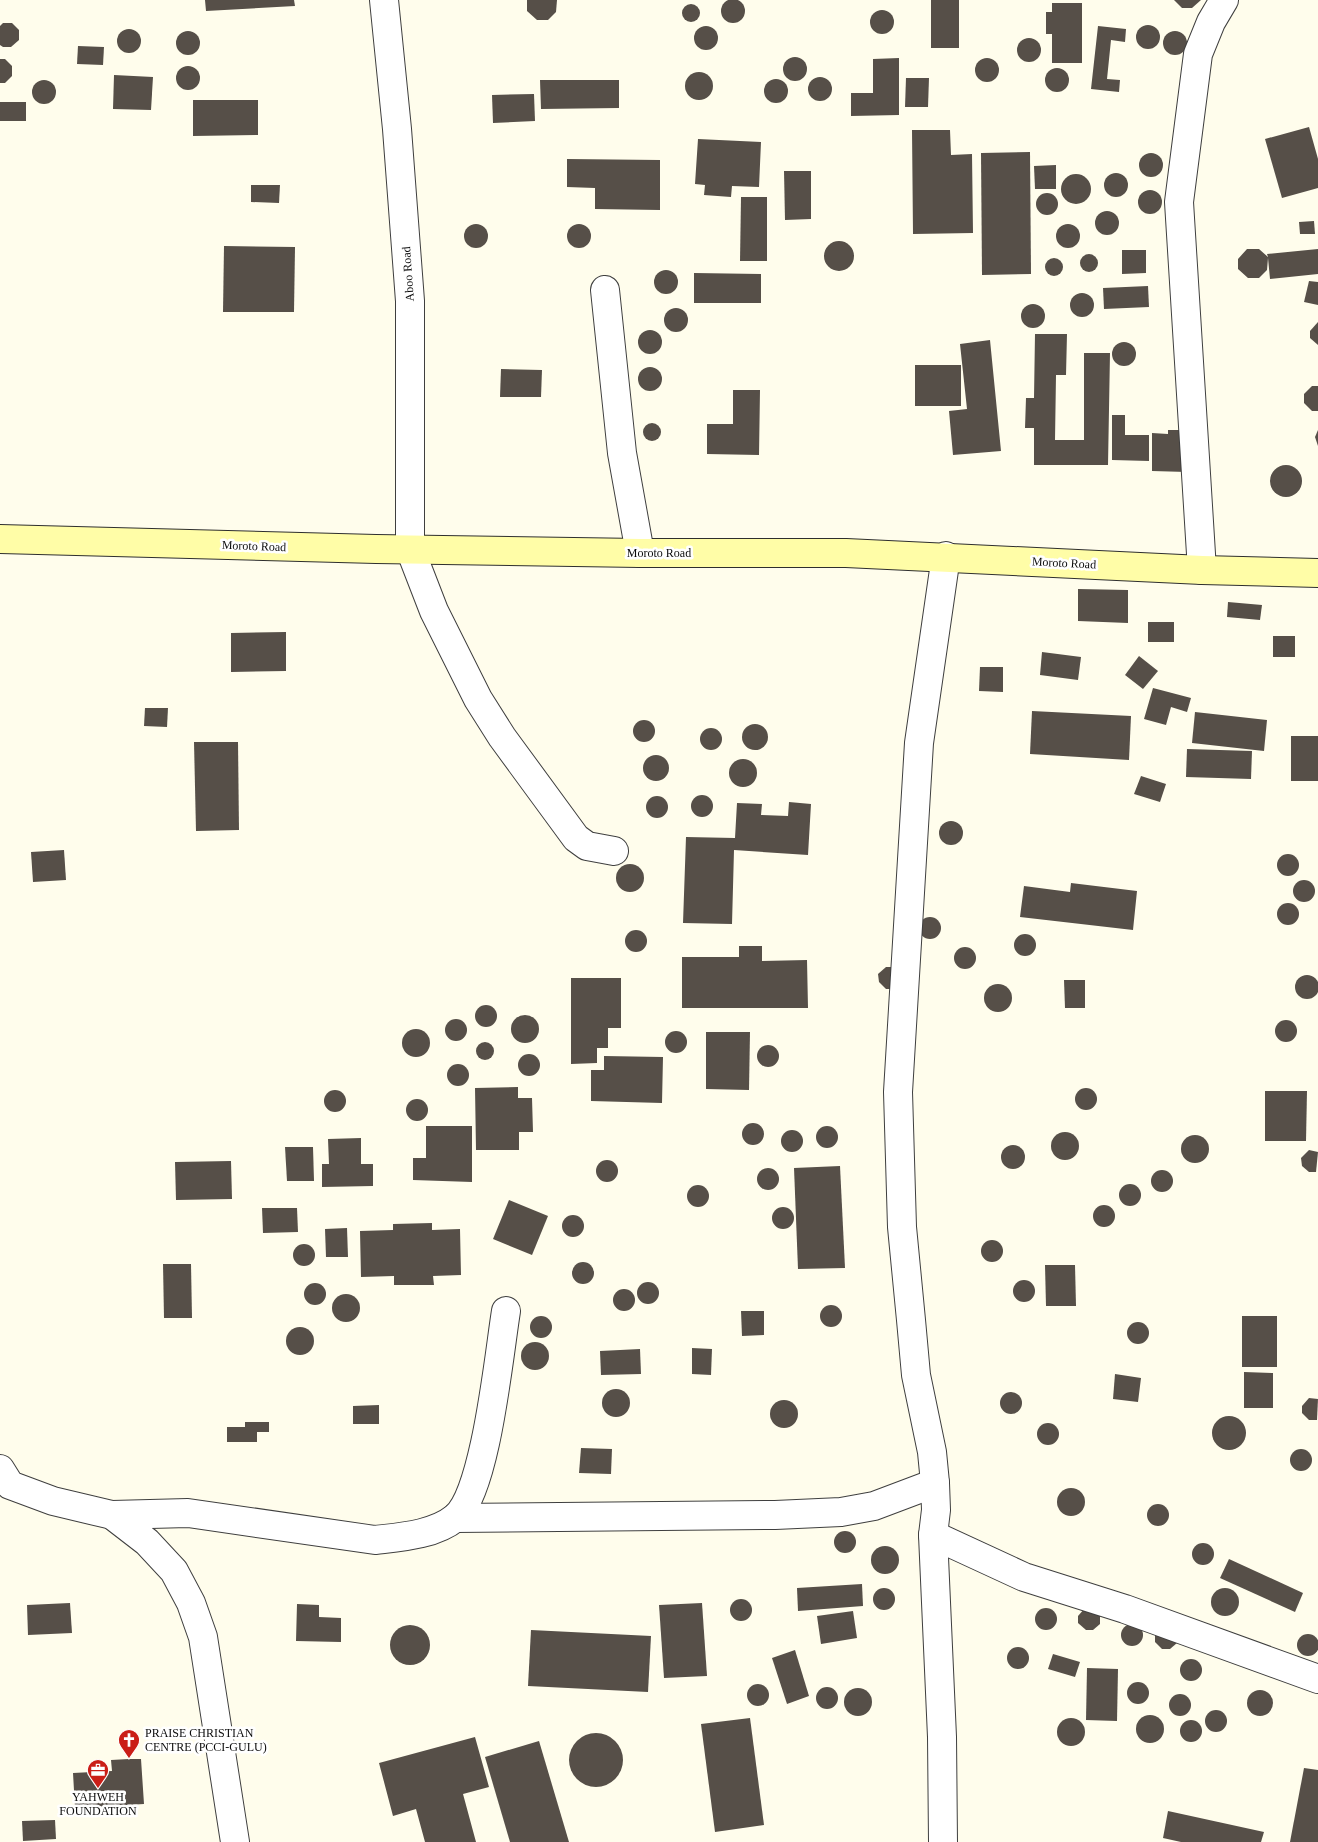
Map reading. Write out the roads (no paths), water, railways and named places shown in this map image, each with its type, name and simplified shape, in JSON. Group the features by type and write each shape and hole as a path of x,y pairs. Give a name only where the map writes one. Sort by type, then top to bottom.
{"main road":[{"name":"Moroto Road","path":"0,539 640,553 846,553 946,556 1202,570 1318,573"}],"street":[{"name":"Aboo Road","path":"384,0 397,129 410,301 410,549"},
{"path":"1202,570 1179,202 1198,54 1211,22 1224,0"},
{"path":"605,290 622,453 640,553"},
{"path":"410,549 434,611 478,699 502,737 576,838 587,846 614,851"},
{"path":"943,1842 942,1737 933,1536 936,1510 935,1483 932,1452 916,1375 902,1226 898,1092 918,743 946,556"},
{"path":"3,1481 53,1501 112,1515 188,1513 374,1540 404,1537 436,1528 455,1518 466,1504 485,1448 506,1311"},
{"path":"455,1518 775,1515 841,1512 874,1506 935,1483"},
{"path":"112,1515 147,1542 174,1571 197,1620 203,1637 235,1842"},
{"path":"933,1536 1024,1577 1125,1609 1318,1679"}],"place":[{"name":"PRAISE CHRISTIAN CENTRE (PCCI-GULU)","path":"129,1759"},
{"name":"YAHWEH FOUNDATION","path":"98,1789"}]}
